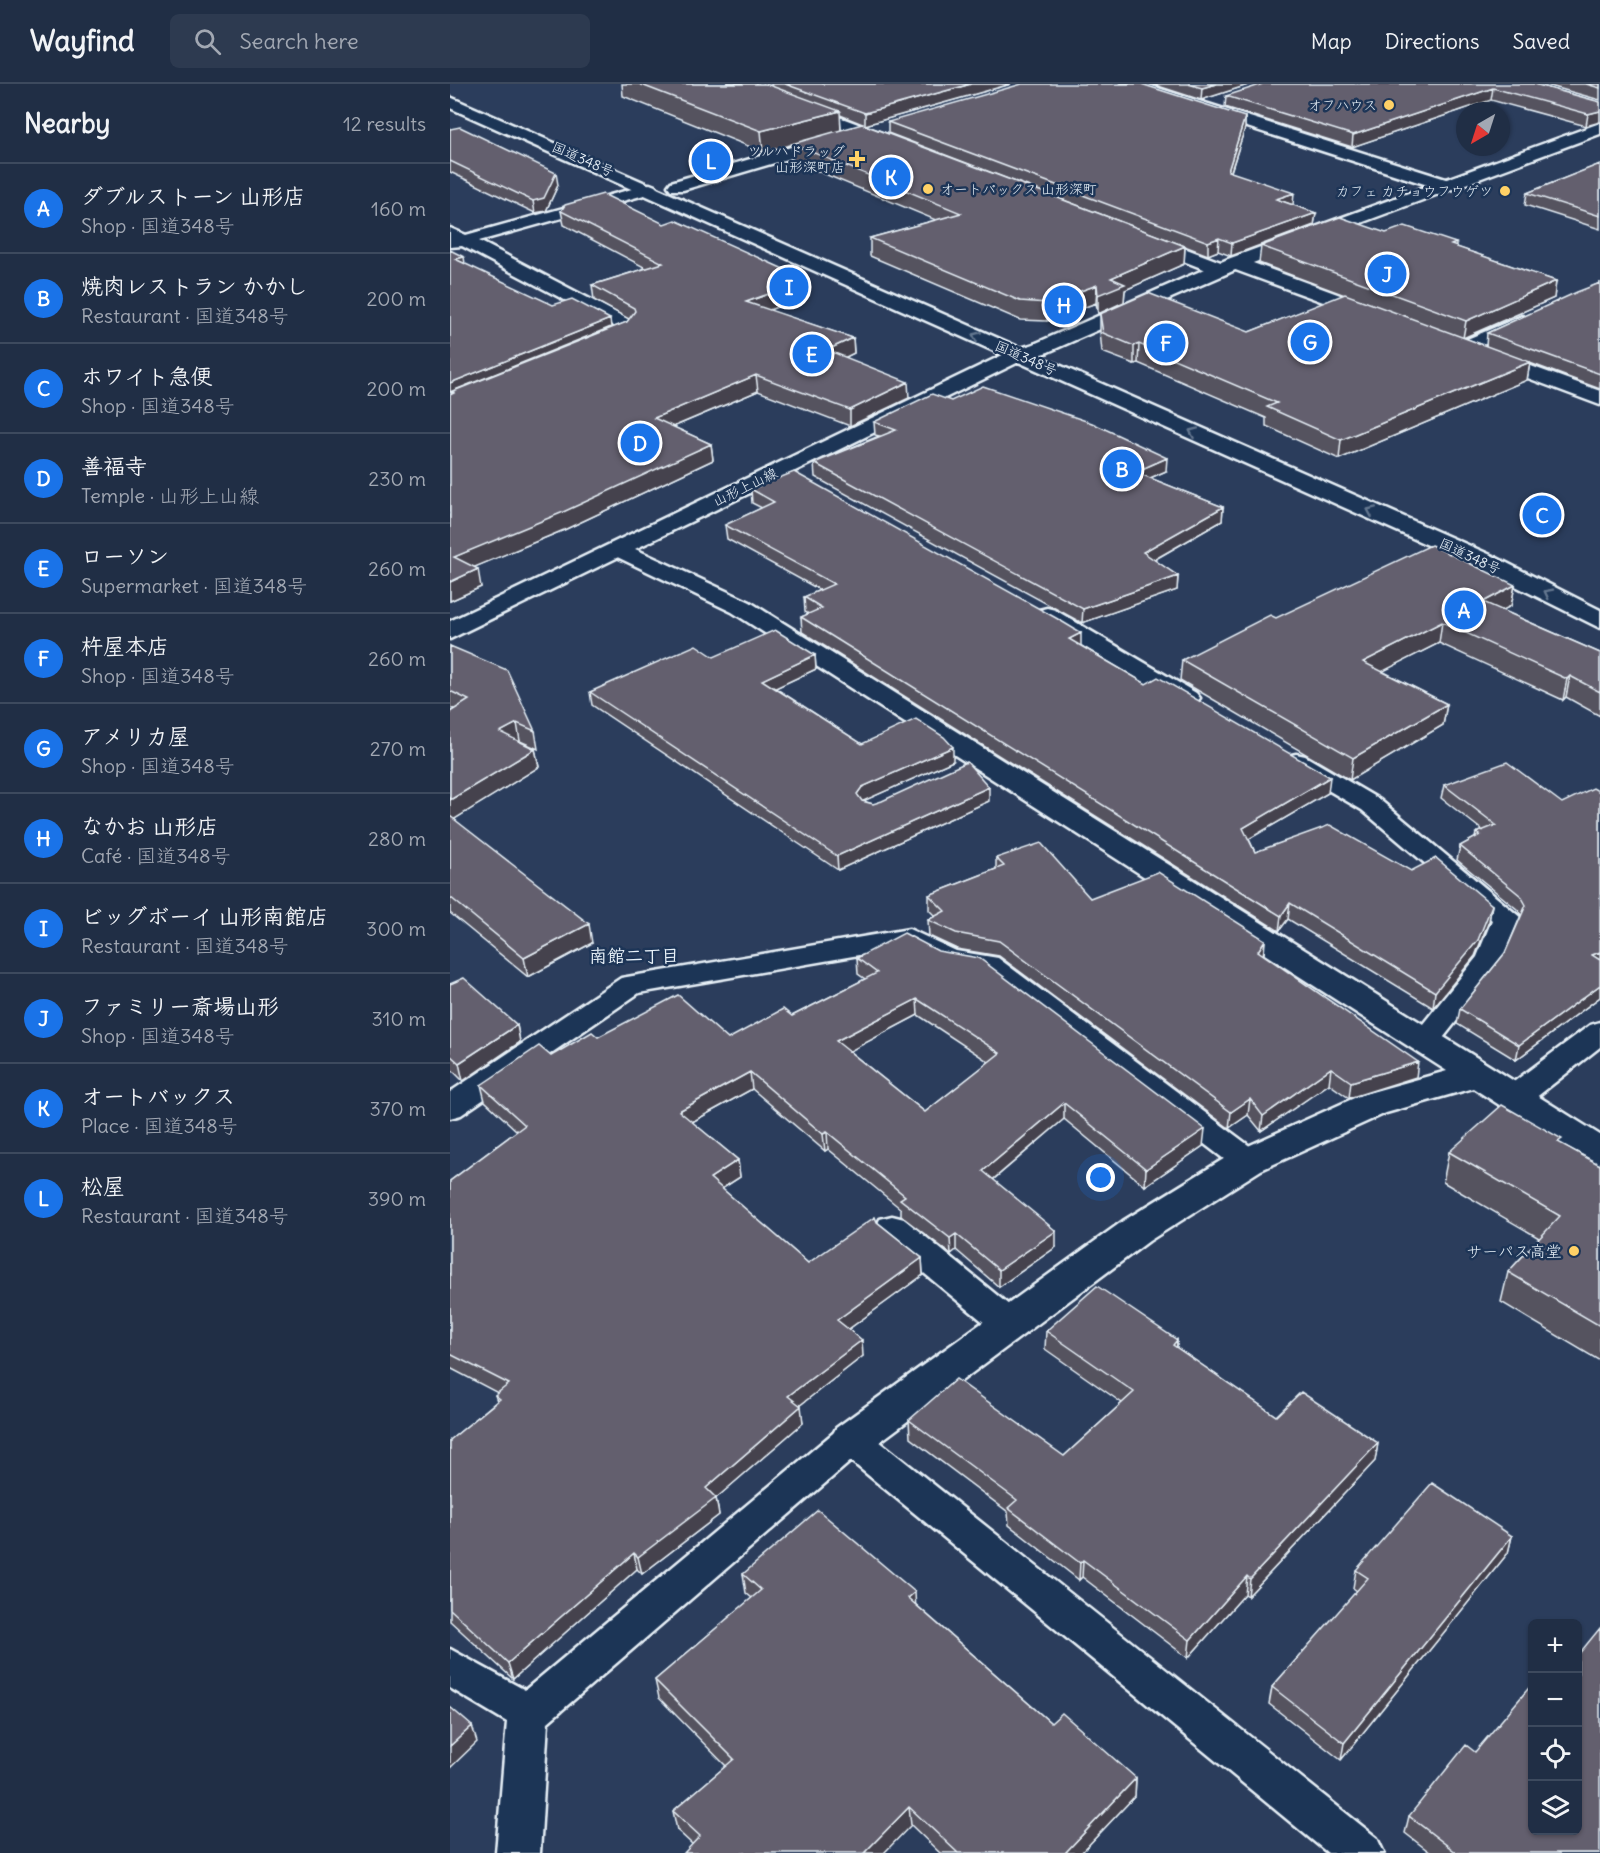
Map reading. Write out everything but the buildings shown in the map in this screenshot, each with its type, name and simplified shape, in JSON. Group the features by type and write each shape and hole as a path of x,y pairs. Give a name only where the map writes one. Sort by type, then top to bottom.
{"main road":[{"path":"736,84 908,149"},
{"path":"1129,84 1446,185"},
{"name":"国道348号","path":"450,90 677,186 1505,552 1600,600"},
{"path":"1201,106 1232,97"},
{"name":"国道348号","path":"450,102 1484,561 1600,620"},
{"path":"677,186 886,125"},
{"name":"山形上山線","path":"450,631 620,549 794,474 1018,355 1041,348 1228,266 1600,128"},
{"path":"1121,230 1388,319"},
{"path":"1442,339 1600,398"},
{"path":"620,549 741,607 970,763 1425,1040 1600,1152"},
{"path":"851,1440 1136,1231 1248,1161 1374,1104 1478,1075"}],"lane":[{"path":"455,239 650,189"},
{"path":"455,239 626,325 621,332 578,349"},
{"path":"1464,347 1537,314"},
{"path":"1027,603 1209,710"},
{"path":"1280,752 1371,805 1507,918 1490,960 1425,1040"},
{"path":"450,1107 632,985 909,938 951,959 988,964 1248,1161"},
{"path":"1514,1098 1600,1032"},
{"path":"892,1228 1009,1324"},
{"path":"518,1853 528,1713 851,1440 1362,1853"},
{"path":"450,1667 528,1713"}],"place":[{"name":"オフハウス","path":"1389,105"},
{"name":"ツルハドラッグ 山形深町店","path":"857,159"},
{"name":"松屋","path":"711,161"},
{"name":"オートバックス","path":"891,177"},
{"name":"オートバックス 山形深町","path":"928,189"},
{"name":"カフェ カチョウフウゲツ","path":"1505,191"},
{"name":"ファミリー斎場山形","path":"1387,274"},
{"name":"ビッグボーイ 山形南館店","path":"789,287"},
{"name":"なかお 山形店","path":"1064,305"},
{"name":"アメリカ屋","path":"1310,342"},
{"name":"杵屋本店","path":"1166,343"},
{"name":"ローソン","path":"812,354"},
{"name":"善福寺","path":"640,443"},
{"name":"焼肉レストラン かかし","path":"1122,469"},
{"name":"ホワイト急便","path":"1542,515"},
{"name":"ダブルストーン 山形店","path":"1464,610"},
{"name":"サーパス高堂","path":"1574,1251"}],"district":[{"name":"南館二丁目","path":"634,955"}]}
